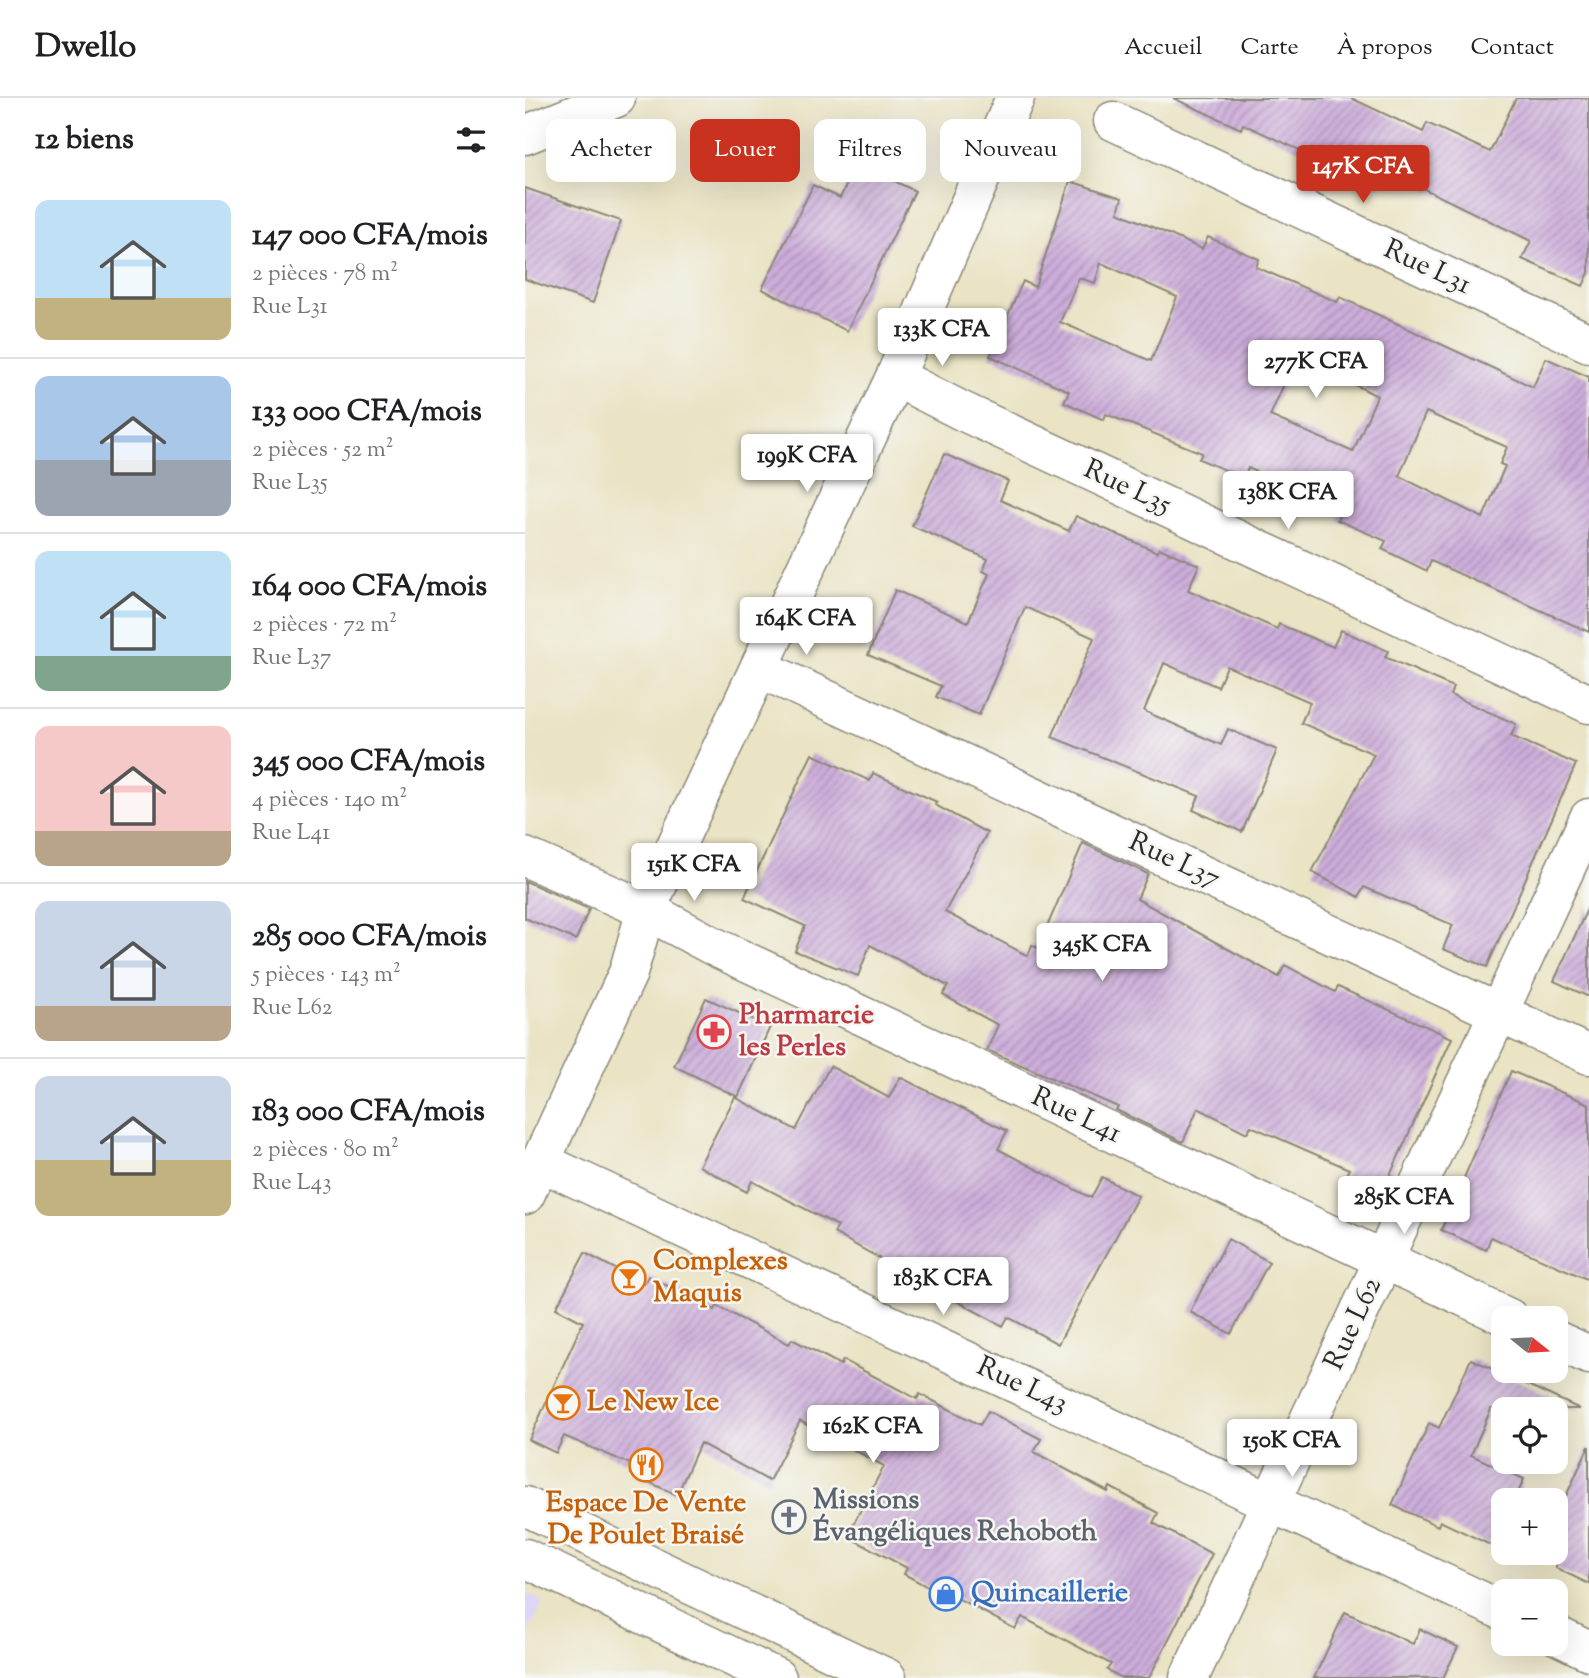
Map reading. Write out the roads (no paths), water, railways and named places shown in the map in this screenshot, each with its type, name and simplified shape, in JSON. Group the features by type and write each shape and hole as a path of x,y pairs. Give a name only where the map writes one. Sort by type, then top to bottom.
{"street":[{"path":"525,135 615,98"},
{"path":"525,1195 628,973 646,910 895,377 1015,98"},
{"name":"Rue L31","path":"1112,121 1589,343"},
{"name":"Rue L35","path":"895,377 974,417 1589,704"},
{"name":"Rue L37","path":"759,668 1589,1055"},
{"name":"Rue L62","path":"1189,1678 1589,818"},
{"name":"Rue L41","path":"525,857 646,910 715,947 1491,1310"},
{"name":"Rue L43","path":"541,1161 1491,1605"},
{"path":"1568,1345 1589,1355"},
{"path":"525,1506 887,1678"},
{"path":"525,1558 777,1678"},
{"path":"1568,1641 1589,1651"}],"place":[{"name":"Pharmarcie les Perles","path":"714,1032"},
{"name":"Complexes Maquis","path":"629,1278"},
{"name":"Le New Ice","path":"563,1403"},
{"name":"Espace De Vente De Poulet Braisé","path":"646,1465"},
{"name":"Missions Évangéliques Rehoboth","path":"789,1517"},
{"name":"Quincaillerie","path":"946,1594"}]}
